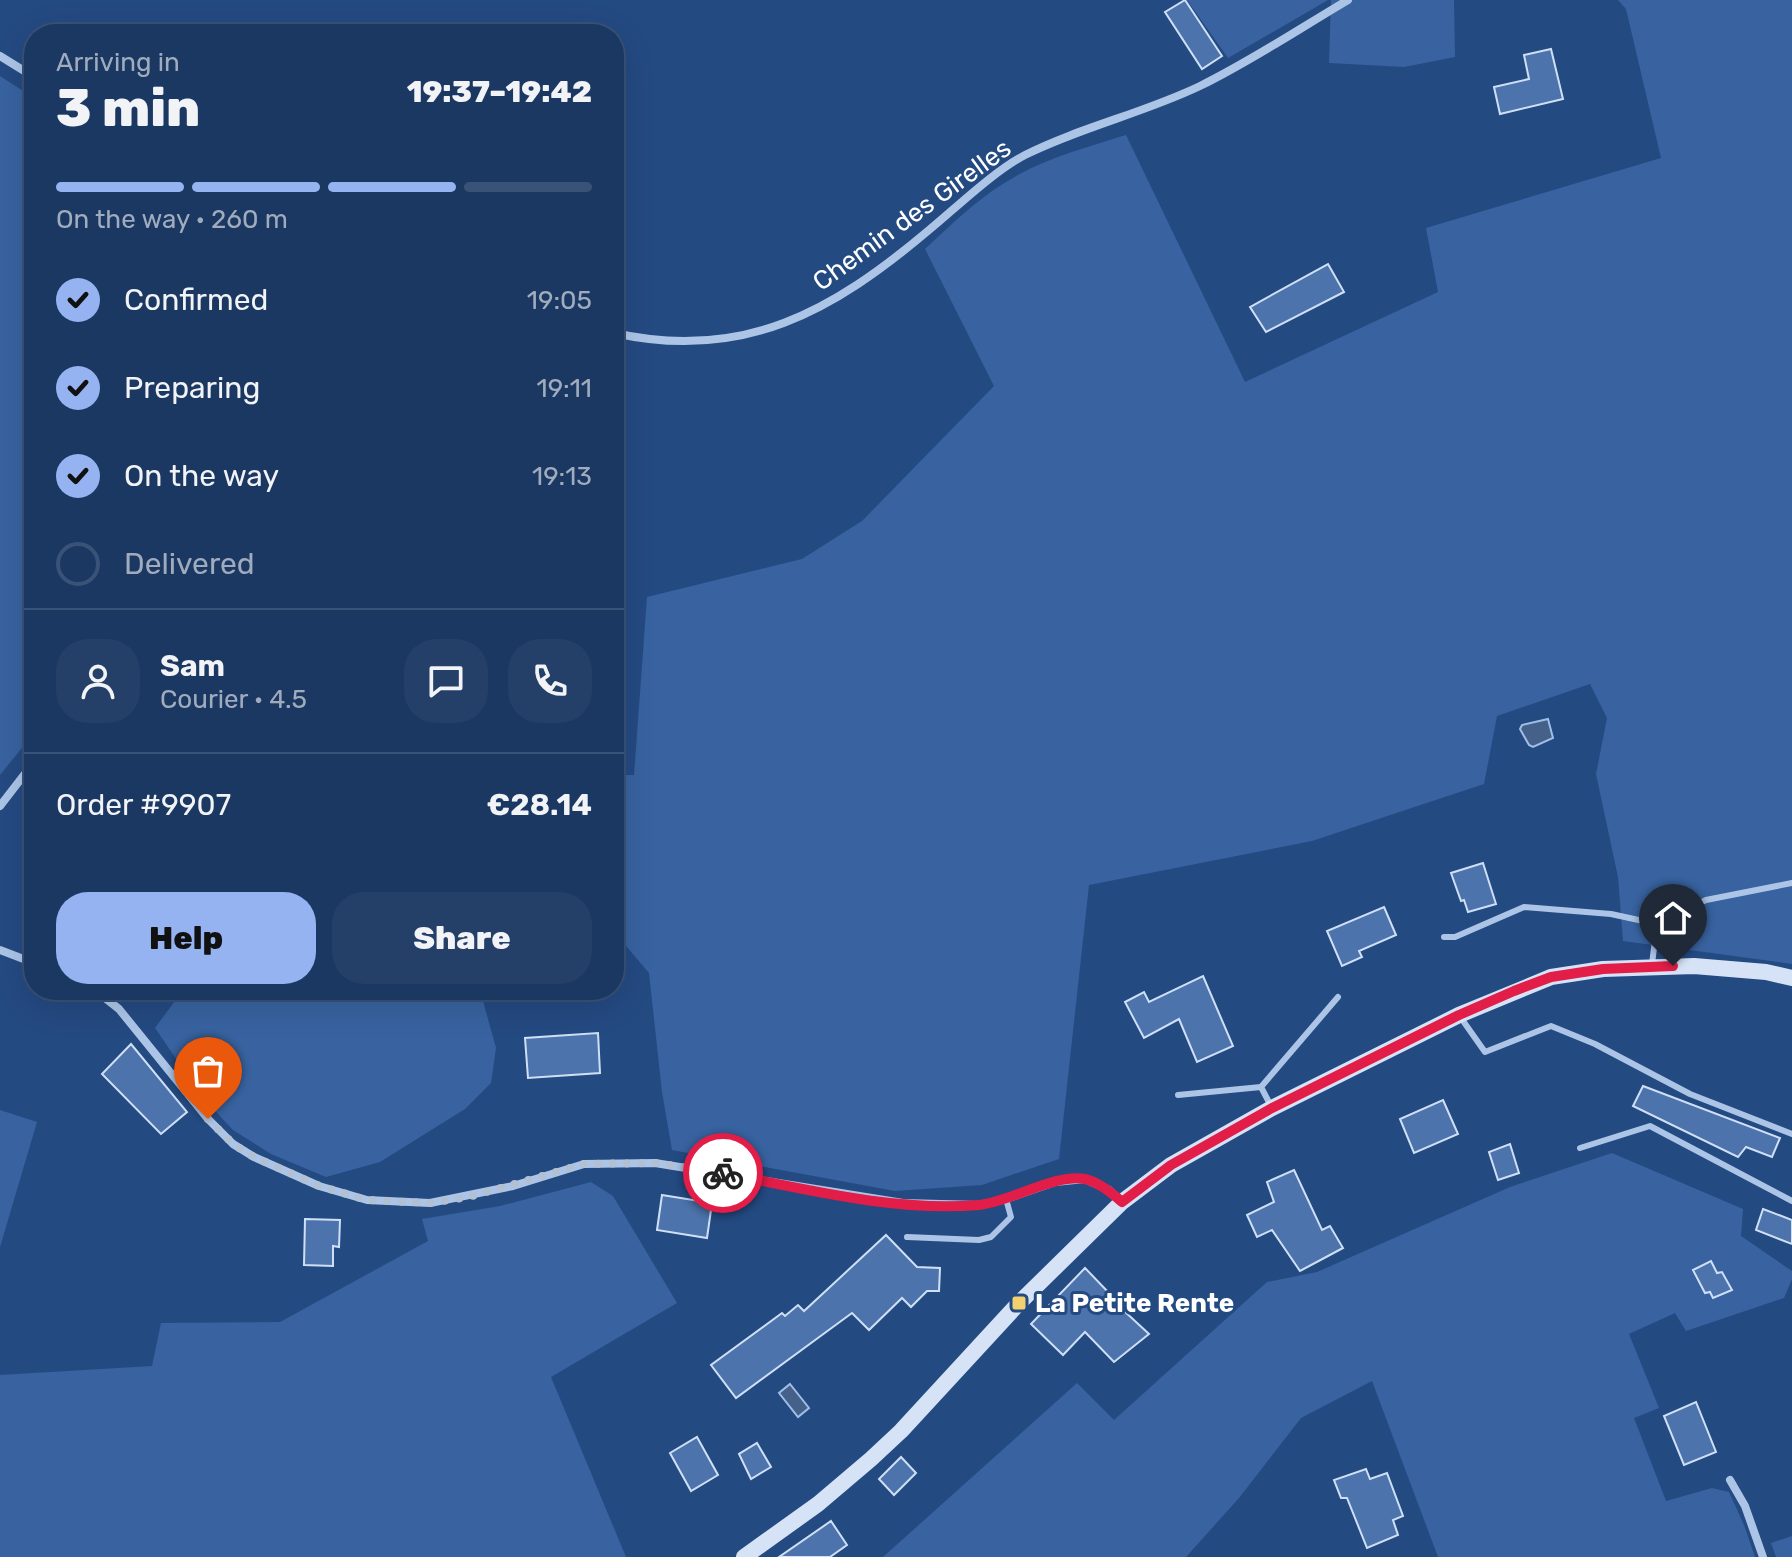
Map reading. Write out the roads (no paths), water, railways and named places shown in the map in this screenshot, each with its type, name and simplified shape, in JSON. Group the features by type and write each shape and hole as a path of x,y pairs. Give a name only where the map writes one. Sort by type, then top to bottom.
{"main road":[{"path":"744,1557 818,1504 891,1441 1019,1303 1122,1202 1171,1165 1272,1108 1459,1015 1551,977 1603,969 1694,966 1792,978"}],"street":[{"name":"Chemin des Girelles","path":"624,334 693,342 743,337 822,308 888,263 1023,156 1202,85 1348,0"},
{"path":"0,56 24,71"},
{"path":"0,806 24,775"},
{"path":"0,950 24,959"},
{"path":"108,1000 119,1009 208,1119 233,1144 254,1157 319,1186 367,1200 430,1203 513,1186 584,1164 655,1163 903,1203 979,1205 1055,1182 1085,1179 1109,1190 1122,1202"},
{"path":"1730,1480 1745,1506 1763,1557"}],"lane":[{"path":"1444,937 1455,937 1524,907 1611,914 1657,924 1706,900 1792,883"},
{"path":"1651,967 1657,924"},
{"path":"1178,1095 1261,1087 1338,997"},
{"path":"1459,1015 1485,1052 1551,1026 1595,1044 1690,1094 1792,1134"},
{"path":"1261,1087 1272,1108"},
{"path":"1580,1148 1650,1126 1792,1201"},
{"path":"907,1237 979,1240 991,1237 1011,1217 1006,1199"}],"place":[{"name":"La Petite Rente","path":"1019,1303"}]}
